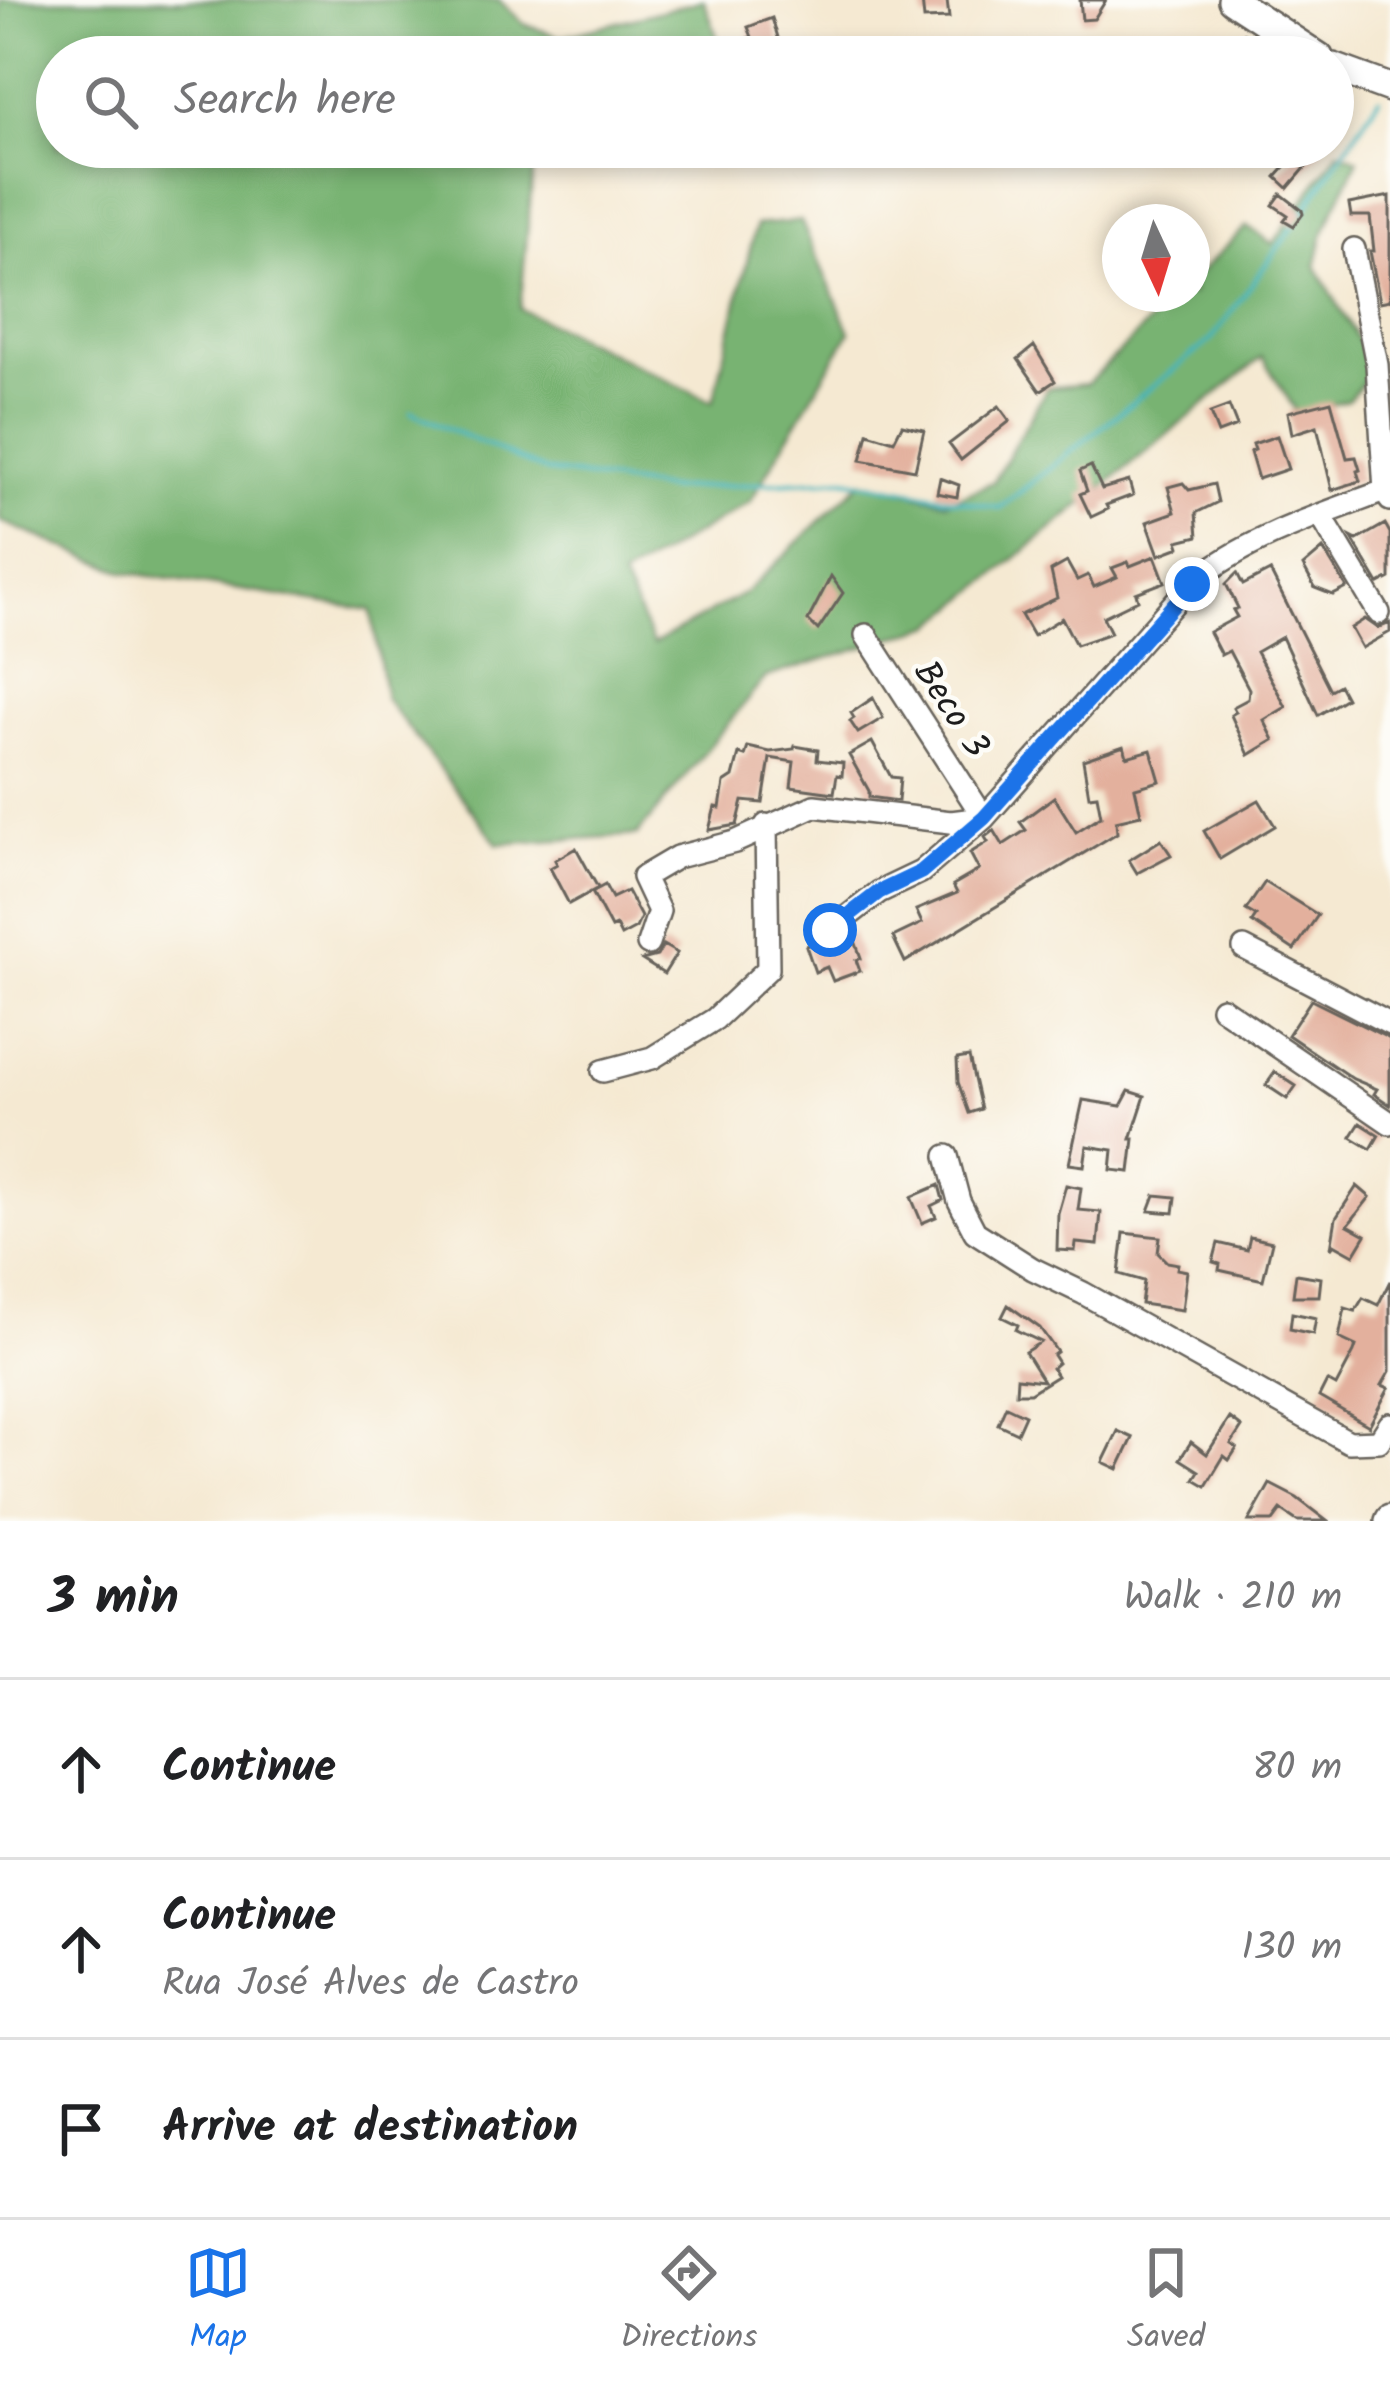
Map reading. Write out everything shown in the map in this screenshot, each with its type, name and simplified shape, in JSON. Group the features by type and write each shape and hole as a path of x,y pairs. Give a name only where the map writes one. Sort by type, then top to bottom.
{"main road":[{"path":"1232,0 1286,36"},
{"path":"1354,76 1390,88"}],"street":[{"path":"830,930 879,892 921,872 984,818 1192,584 1216,564 1256,542 1388,493 1377,365 1354,249"},
{"path":"1321,516 1378,613"},
{"name":"Beco 3","path":"866,634 984,818"},
{"path":"648,944 659,911 644,873 677,856 735,842 814,806 951,822 984,818"},
{"path":"603,1071 652,1058 683,1039 715,1019 768,969 766,825"},
{"path":"1244,948 1390,1024"},
{"path":"1222,1008 1390,1123"},
{"path":"947,1156 959,1201 975,1232 1033,1269 1349,1442 1379,1441 1390,1424"}],"green space":[{"path":"0,0 499,0 524,24 557,36 36,36 36,168 533,168 520,309 713,402 756,225 801,221 850,332 750,502 622,578 653,644 745,593 862,481 947,502 993,482 1047,388 1087,384 1160,312 1210,312 1210,262 1247,226 1273,244 1326,168 1354,168 1324,232 1316,266 1375,370 1348,400 1297,413 1262,357 934,625 766,677 637,835 498,844 385,698 371,610 124,572 0,521"},
{"path":"704,0 717,36 564,36"}],"building":[{"path":"922,0 947,0 949,18 924,19"},
{"path":"1080,0 1106,0 1094,19 1082,20"},
{"path":"772,18 778,36 752,36 748,27"},
{"path":"1284,168 1305,168 1288,188 1276,177"},
{"path":"1281,194 1302,210 1294,226 1273,205"},
{"path":"1390,196 1390,300 1380,302 1370,251 1374,251 1370,216 1351,216 1349,204"},
{"path":"1034,346 1055,381 1040,391 1018,359"},
{"path":"1331,401 1347,458 1356,457 1360,470 1360,481 1332,490 1317,426 1292,434 1288,412"},
{"path":"999,406 1010,421 961,460 949,444"},
{"path":"1229,406 1237,426 1218,433 1210,413"},
{"path":"902,425 924,430 915,470 861,460 868,433 894,441"},
{"path":"1277,436 1288,469 1258,479 1250,452 1255,450 1253,444"},
{"path":"1091,466 1102,489 1129,481 1133,495 1106,505 1108,509 1091,517 1080,494 1087,491 1080,471"},
{"path":"940,478 959,485 957,497 937,493"},
{"path":"1183,483 1189,490 1214,484 1218,502 1196,513 1198,536 1178,541 1180,547 1159,555 1147,522 1175,512 1168,487"},
{"path":"1385,524 1390,533 1390,578 1379,584 1351,537 1357,540"},
{"path":"1323,549 1347,588 1333,595 1315,588 1303,566"},
{"path":"1155,556 1165,582 1136,593 1138,600 1103,617 1111,633 1076,645 1062,618 1033,636 1021,615 1057,598 1051,571 1067,562 1077,580 1088,575 1094,587 1117,577 1112,568"},
{"path":"1270,571 1330,690 1339,685 1346,698 1318,715 1282,637 1256,652 1286,707 1264,720 1274,740 1249,755 1231,715 1236,712 1233,707 1248,699 1249,689 1229,651 1221,655 1209,632 1237,617 1233,610 1238,608 1226,584 1237,573 1243,585"},
{"path":"831,576 843,593 818,630 808,620"},
{"path":"1365,619 1378,628 1390,623 1390,632 1362,648 1351,628"},
{"path":"873,698 883,718 858,733 851,713"},
{"path":"872,742 891,777 900,778 898,801 869,797 849,755"},
{"path":"795,746 818,750 817,760 843,763 834,793 791,787 794,762 770,758 763,803 743,801 737,825 709,830 739,754 745,756 748,747 770,752"},
{"path":"1124,746 1127,757 1151,750 1160,781 1135,788 1141,815 1116,821 1117,833 905,962 893,937 922,923 916,910 957,893 953,885 979,870 970,853 988,842 985,837 994,830 1003,845 1026,830 1020,822 1054,797 1076,832 1101,816 1097,795 1089,796 1083,760"},
{"path":"1259,800 1275,826 1220,859 1204,831"},
{"path":"1161,840 1171,855 1137,873 1129,860"},
{"path":"576,848 598,888 569,904 550,868"},
{"path":"1265,882 1318,915 1294,950 1252,922 1256,916 1246,910"},
{"path":"605,885 612,898 627,891 641,917 636,928 621,936 616,926 611,928 592,892"},
{"path":"852,932 860,971 833,981 827,967 815,972 806,946 820,941 833,945"},
{"path":"663,945 677,953 664,974 642,960 657,956"},
{"path":"1311,1000 1390,1039 1390,1105 1374,1094 1377,1089 1353,1079 1288,1035"},
{"path":"969,1057 981,1109 969,1113 958,1082 957,1059"},
{"path":"1275,1072 1296,1086 1287,1099 1266,1085"},
{"path":"1129,1091 1145,1096 1131,1139 1130,1172 1111,1170 1113,1150 1087,1146 1084,1166 1069,1164 1083,1100 1121,1106"},
{"path":"1360,1123 1379,1135 1371,1149 1351,1137"},
{"path":"939,1185 943,1200 931,1206 936,1217 922,1223 911,1197"},
{"path":"1066,1185 1081,1188 1078,1210 1101,1212 1098,1245 1076,1243 1075,1251 1057,1250 1058,1213"},
{"path":"1357,1186 1370,1197 1348,1225 1366,1235 1354,1255 1334,1244 1331,1248 1336,1218"},
{"path":"1155,1195 1176,1197 1174,1213 1149,1211"},
{"path":"1124,1233 1160,1237 1158,1253 1187,1271 1182,1310 1141,1304 1144,1281 1119,1274"},
{"path":"1250,1237 1272,1242 1263,1280 1219,1270 1220,1264 1213,1262 1218,1243 1247,1250"},
{"path":"1296,1274 1321,1278 1319,1296 1293,1296"},
{"path":"1390,1281 1390,1371 1382,1385 1389,1388 1369,1426 1319,1397 1327,1381 1336,1386 1356,1346 1339,1338 1345,1308 1355,1311 1363,1298 1378,1305"},
{"path":"1008,1305 1040,1328 1057,1352 1053,1355 1058,1363 1052,1368 1057,1376 1030,1393 1016,1393 1017,1378 1043,1381 1025,1352 1041,1342 1002,1317"},
{"path":"1292,1313 1316,1318 1313,1334 1290,1329"},
{"path":"1006,1406 1025,1415 1017,1433 998,1424"},
{"path":"1230,1418 1242,1427 1231,1444 1237,1448 1229,1460 1224,1456 1206,1486 1194,1479 1199,1471 1180,1459 1191,1442 1207,1454"},
{"path":"1118,1431 1133,1438 1118,1469 1103,1462"},
{"path":"1270,1484 1327,1521 1297,1521 1281,1510 1273,1521 1249,1521"}],"waterway":[{"path":"1354,136 1379,98"},
{"path":"1303,213 1333,168"},
{"path":"411,412 545,471 667,489 845,479 1000,508 1211,340 1296,223"}],"route":[{"path":"830,930 879,892 921,872 984,818 1192,584"}]}
